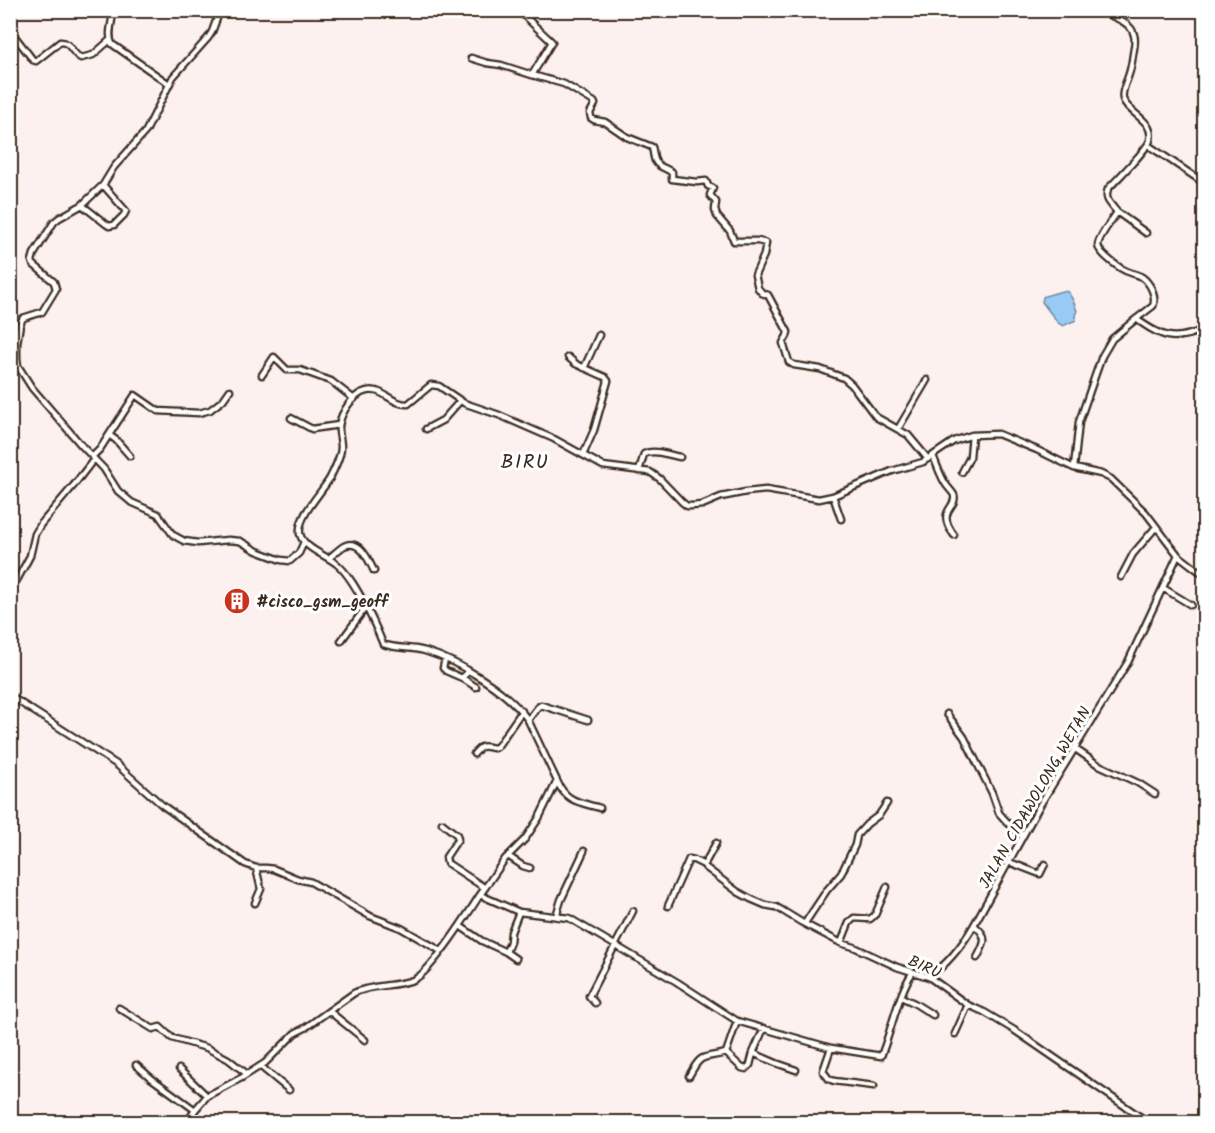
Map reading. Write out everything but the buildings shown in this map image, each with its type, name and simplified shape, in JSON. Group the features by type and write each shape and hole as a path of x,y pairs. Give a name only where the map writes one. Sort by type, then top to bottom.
{"street":[{"path":"113,10 110,40 115,47 169,84"},
{"path":"220,10 208,38 173,77 146,131 114,167 103,185 82,205 54,222 34,254 33,264 54,282 56,289 42,312 21,321 14,357 32,388 104,469 118,491 131,502 158,514 173,535 184,542 240,541 256,551 280,560 290,561 299,554 304,542"},
{"path":"518,10 552,42 532,75"},
{"path":"1097,10 1130,27 1134,34 1131,70 1123,98 1149,128 1150,139 1148,145 1108,189 1107,200 1117,212 1146,233"},
{"path":"10,30 36,61 63,41 81,58 93,55 110,40"},
{"path":"471,58 564,84 594,102 590,113 591,118 605,122 627,137 652,147 655,161 672,172 672,179 706,181 708,186 713,188 710,195 716,202 717,216 730,231 734,241 766,243 764,255 755,275 758,288 762,294 768,295 788,332 783,343 789,362 820,369 844,378 876,417 908,435 931,458 954,496 946,516 946,522 954,535"},
{"path":"1148,145 1204,183"},
{"path":"82,205 109,226 114,225 126,211 103,185"},
{"path":"1074,468 1079,422 1102,356 1112,339 1154,303 1155,297 1142,277 1122,269 1100,252 1098,245 1101,236 1117,212"},
{"path":"1136,319 1156,333 1168,336 1194,334 1204,329"},
{"path":"584,368 599,335"},
{"path":"262,375 274,357 287,370 300,370 331,381 354,399"},
{"path":"568,357 576,364 606,377 609,384 583,455"},
{"path":"898,429 927,380"},
{"path":"600,808 568,797 561,791 522,711 481,677 422,650 383,644 366,607 345,572 304,542 299,532 302,522 340,457 342,446 339,425 343,413 362,393 380,391 399,402 408,404 434,384 460,401 554,439 608,468 651,472 681,502 692,506 702,505 720,497 766,490 819,499 833,496 892,471 923,462 954,441 972,435 998,434 1074,468 1101,474 1111,479 1146,513 1178,555 1204,575"},
{"path":"10,588 30,556 35,534 41,524 74,485 135,395 158,411 199,413 210,410 226,397 230,390"},
{"path":"426,429 443,420 460,401"},
{"path":"291,418 312,429 339,425"},
{"path":"109,435 130,456"},
{"path":"962,472 970,457 972,435"},
{"path":"639,471 646,452 680,457"},
{"path":"833,496 841,519"},
{"path":"1121,578 1133,554 1156,527"},
{"path":"328,558 344,546 355,545 364,552 374,571"},
{"path":"1178,555 1163,588 1191,605"},
{"name":"JALAN CIDAWOLONG WETAN","path":"929,977 941,968 963,944 1040,805 1128,662 1163,588"},
{"path":"341,641 366,607"},
{"path":"445,659 444,670 476,687"},
{"path":"462,678 469,671"},
{"path":"10,696 116,764 162,805 245,864 256,868 274,869 311,882 364,913 401,928 441,951"},
{"path":"528,720 541,705 588,720"},
{"path":"474,754 480,746 497,747 522,711"},
{"path":"947,714 964,737 992,793 999,813 1023,836"},
{"path":"1074,748 1097,764 1138,783 1155,794"},
{"path":"187,1122 207,1096 260,1066 295,1033 354,993 362,989 404,982 418,977 460,926 508,856 525,839 557,780"},
{"path":"805,923 827,890 841,874 855,845 857,835 879,815 887,803"},
{"path":"442,823 457,835 458,839 446,857 447,863 485,888"},
{"path":"668,906 689,860 704,865 716,843"},
{"path":"559,917 557,913 559,906 584,851"},
{"path":"508,856 530,868"},
{"path":"1009,862 1040,874 1045,864"},
{"name":"BIRU","path":"704,865 706,869 738,892 765,905 776,907 841,943 897,967 929,977 968,1005 1014,1030 1148,1122"},
{"path":"255,903 261,889 256,868"},
{"path":"841,943 849,923 854,918 870,919 875,915 887,887"},
{"path":"480,895 519,912 569,918 737,1021 831,1048 881,1056 901,997 913,972"},
{"path":"595,1004 589,996 633,911"},
{"path":"506,952 519,912"},
{"path":"974,925 985,939 977,958"},
{"path":"460,926 516,959"},
{"path":"901,997 933,1015"},
{"path":"955,1034 968,1005"},
{"path":"119,1008 151,1029 160,1027 172,1038 216,1052 247,1074"},
{"path":"329,1011 365,1040"},
{"path":"726,1053 737,1021"},
{"path":"689,1076 694,1066 709,1055 726,1053 746,1069 750,1065 764,1028"},
{"path":"831,1048 824,1071 829,1079 874,1086"},
{"path":"753,1053 796,1070"},
{"path":"136,1065 195,1110"},
{"path":"260,1066 289,1090"},
{"path":"179,1069 207,1096"}],"water":[{"path":"1062,291 1068,292 1077,311 1076,320 1063,326 1042,302 1043,297"}],"place":[{"name":"#cisco_gsm_geoff","path":"237,601"}],"district":[{"name":"BIRU","path":"525,461"}]}
